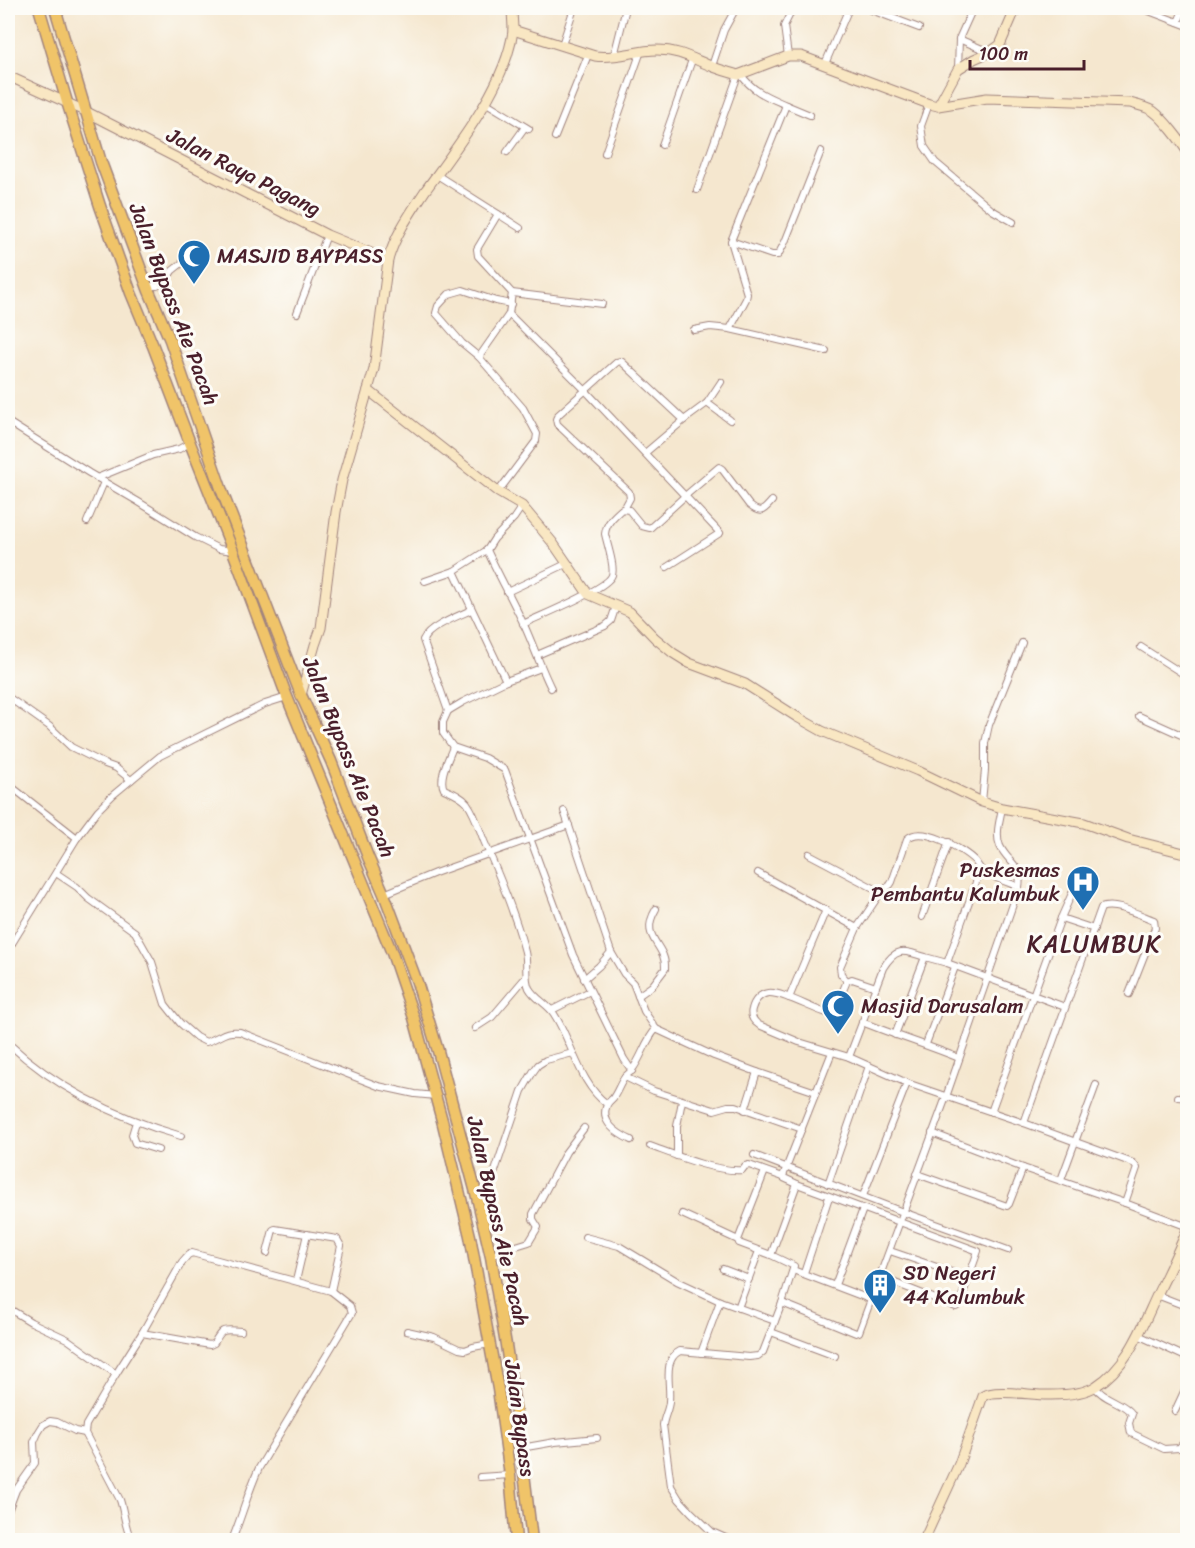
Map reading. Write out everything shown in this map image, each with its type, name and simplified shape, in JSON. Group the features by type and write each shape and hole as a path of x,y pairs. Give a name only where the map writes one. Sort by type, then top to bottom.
{"highway":[{"name":"Jalan Bypass","path":"39,8 100,206 131,293 233,551 287,697 392,953 414,1018 436,1096 476,1266 510,1475 516,1540"},
{"name":"Jalan Bypass Aie Pacah","path":"55,8 101,162 148,291 170,340 223,494 301,695 331,761 384,894 423,1002 476,1193 491,1257 521,1448 532,1540"},
{"path":"476,1266 491,1257"}],"street":[{"path":"301,695 321,628 342,480 374,369 391,248 402,225 463,138 503,67 513,30 512,8"},
{"path":"562,45 574,8"},
{"path":"614,56 626,8"},
{"path":"712,66 724,30 736,8"},
{"path":"788,56 784,26 793,8"},
{"path":"825,64 849,8"},
{"path":"866,8 920,28"},
{"path":"958,69 959,39 973,8"},
{"path":"1013,222 992,210 935,162 924,146 921,126 958,69 1000,45 1016,8"},
{"path":"1141,8 1188,26"},
{"path":"1178,22 1184,8"},
{"path":"513,30 588,55 602,57 641,51 681,53 740,75 759,94 810,115"},
{"path":"959,39 990,52"},
{"path":"605,153 641,51"},
{"path":"555,136 588,55"},
{"path":"697,190 740,75 788,56 801,56 825,64 933,105 987,98 1130,103 1154,112 1183,144 1188,153"},
{"path":"662,145 693,57"},
{"name":"Jalan Raya Pagang","path":"8,76 86,111 327,236 388,260"},
{"path":"484,102 527,128 507,152"},
{"path":"730,329 747,294 731,241 786,105"},
{"path":"731,241 778,255 822,151"},
{"path":"437,175 520,228"},
{"path":"498,214 477,252 478,256 512,293 602,304"},
{"path":"297,313 327,236"},
{"path":"148,291 148,286 157,286 165,282 172,271 197,251"},
{"path":"498,492 536,441 537,434 523,408 480,357 462,343 436,313 438,306 449,294 463,290 512,304"},
{"path":"480,357 509,314 512,293"},
{"path":"509,314 585,390 720,533 667,567"},
{"path":"693,330 710,327 730,329 826,351"},
{"path":"523,624 607,583 613,571 605,534 606,529 615,516 624,509 630,498 629,492 557,424 558,415 617,362 621,361 684,420"},
{"path":"645,453 707,403 720,382"},
{"path":"368,390 498,492 522,506 568,563 588,594 630,612 655,638 689,663 752,687 822,731 918,771 982,802 1002,808 1084,823 1128,839 1188,854"},
{"path":"707,403 730,420"},
{"path":"8,422 207,544 233,551"},
{"path":"97,478 153,455 179,449 190,443"},
{"path":"624,509 629,510 642,526 650,528 719,467 754,509 759,512 764,510 772,501"},
{"path":"87,522 104,482"},
{"path":"425,581 454,571 488,550 494,539 522,506"},
{"path":"488,550 551,688"},
{"path":"507,592 568,563"},
{"path":"454,571 506,681"},
{"path":"537,655 605,626 611,621 616,606"},
{"path":"448,711 423,637 471,610"},
{"path":"982,802 985,743 989,725 1022,643"},
{"path":"1141,647 1188,677"},
{"path":"541,668 506,681 448,711 443,722 443,733 453,747 485,758 505,770 569,946 632,1071"},
{"path":"8,697 49,726 70,747 116,768 131,780"},
{"path":"8,950 77,838 98,810 131,780 160,756 265,704 287,697"},
{"path":"1139,716 1188,738"},
{"path":"453,747 444,771 442,787 461,797 475,818 505,891 525,953 526,977 530,989 559,1020 573,1053 593,1090 607,1104"},
{"path":"8,784 77,838"},
{"path":"782,1303 857,1333 872,1300 1019,887 1019,872 1000,846 998,836 1002,808"},
{"path":"564,811 611,952 624,974 633,983 644,1011 656,1029 714,1056 816,1092"},
{"path":"384,894 416,880 568,825"},
{"path":"848,981 841,974 840,967 857,928 881,892 892,882 910,836 926,835 949,842 975,862 980,871 1019,887"},
{"path":"922,917 949,842"},
{"path":"809,854 881,892"},
{"path":"947,963 980,871"},
{"path":"56,873 135,932 152,962 165,1004 180,1023 196,1037 206,1042 226,1032 240,1032 378,1086 436,1096"},
{"path":"758,873 857,928"},
{"path":"991,1112 1061,918 1077,882"},
{"path":"1024,1123 1101,908 1108,905 1154,920 1155,928 1129,994"},
{"path":"638,996 652,986 665,969 665,960 649,928 650,918 656,909"},
{"path":"789,998 826,910"},
{"path":"1061,918 1094,929"},
{"path":"849,1058 883,968 890,956 897,953 906,951 947,963 1065,1007"},
{"path":"584,979 611,952"},
{"path":"895,1035 925,957"},
{"path":"926,1044 955,967"},
{"path":"475,1028 492,1017 526,977"},
{"path":"848,981 852,979 876,987"},
{"path":"848,981 831,1014 773,993 762,994 758,998 752,1008 751,1016 755,1023 799,1042 849,1058 907,1083 1133,1163 1137,1168 1125,1203"},
{"path":"552,1010 590,991"},
{"path":"862,1022 959,1058"},
{"path":"631,1140 621,1136 609,1124 606,1118 607,1104 613,1098 624,1077 632,1071 650,1035 656,1029"},
{"path":"8,1043 52,1078 85,1097 136,1122 181,1136"},
{"path":"783,1177 831,1052"},
{"path":"476,1193 488,1188 491,1183 522,1092 533,1071 546,1060 573,1053"},
{"path":"828,1184 869,1066"},
{"path":"745,1110 757,1072"},
{"path":"624,1077 682,1101 714,1110 732,1106 802,1129"},
{"path":"863,1196 907,1083"},
{"path":"1061,1180 1096,1086"},
{"path":"1178,1097 1188,1098"},
{"path":"677,1156 677,1126 682,1101"},
{"path":"136,1122 132,1135 135,1143 158,1150"},
{"path":"491,1257 503,1250 529,1242 538,1227 532,1214 566,1152 584,1128"},
{"path":"924,1540 959,1464 983,1396 993,1392 1054,1395 1081,1392 1095,1387 1109,1376 1138,1335 1172,1267 1188,1227 933,1133"},
{"path":"650,1146 724,1169 739,1171 749,1165 829,1197 978,1251 959,1305 956,1306 880,1276"},
{"path":"754,1155 1008,1250"},
{"path":"917,1174 1007,1206 1023,1168"},
{"path":"738,1240 765,1172"},
{"path":"771,1255 797,1184"},
{"path":"804,1274 829,1197"},
{"path":"835,1285 863,1209"},
{"path":"682,1214 738,1240 739,1243 794,1266 771,1332 763,1352 758,1356 680,1351 673,1354 669,1362 669,1405 663,1425 671,1486 679,1500 712,1532 730,1540"},
{"path":"267,1254 275,1228 337,1239 340,1243 331,1291"},
{"path":"296,1281 307,1234"},
{"path":"585,1237 619,1246 674,1279 720,1301 775,1321"},
{"path":"738,1308 759,1251"},
{"path":"890,1251 969,1278"},
{"path":"139,1540 130,1539 124,1510 85,1433 86,1425 142,1334 182,1262 188,1255 195,1254 331,1291 350,1306 352,1313 259,1468 232,1540"},
{"path":"723,1269 748,1279"},
{"path":"793,1270 872,1300"},
{"path":"1157,1294 1188,1307"},
{"path":"701,1353 720,1301"},
{"path":"8,1308 67,1339 116,1374"},
{"path":"142,1334 210,1345 223,1330 241,1331"},
{"path":"407,1331 434,1337 465,1350 490,1344"},
{"path":"771,1332 835,1356"},
{"path":"1138,1335 1188,1358"},
{"path":"1175,1411 1188,1383"},
{"path":"1095,1387 1098,1392 1128,1408 1132,1414 1129,1423 1131,1433 1164,1449 1179,1448 1188,1438"},
{"path":"8,1511 16,1490 35,1464 34,1442 43,1425 50,1421 57,1422 85,1433"},
{"path":"521,1448 597,1438"},
{"path":"480,1477 510,1475"}],"place":[{"name":"MASJID BAYPASS","path":"194,285"},
{"name":"Puskesmas Pembantu Kalumbuk","path":"1083,911"},
{"name":"Masjid Darusalam","path":"838,1035"},
{"name":"SD Negeri 44 Kalumbuk","path":"880,1314"}],"district":[{"name":"KALUMBUK","path":"1094,944"}]}
